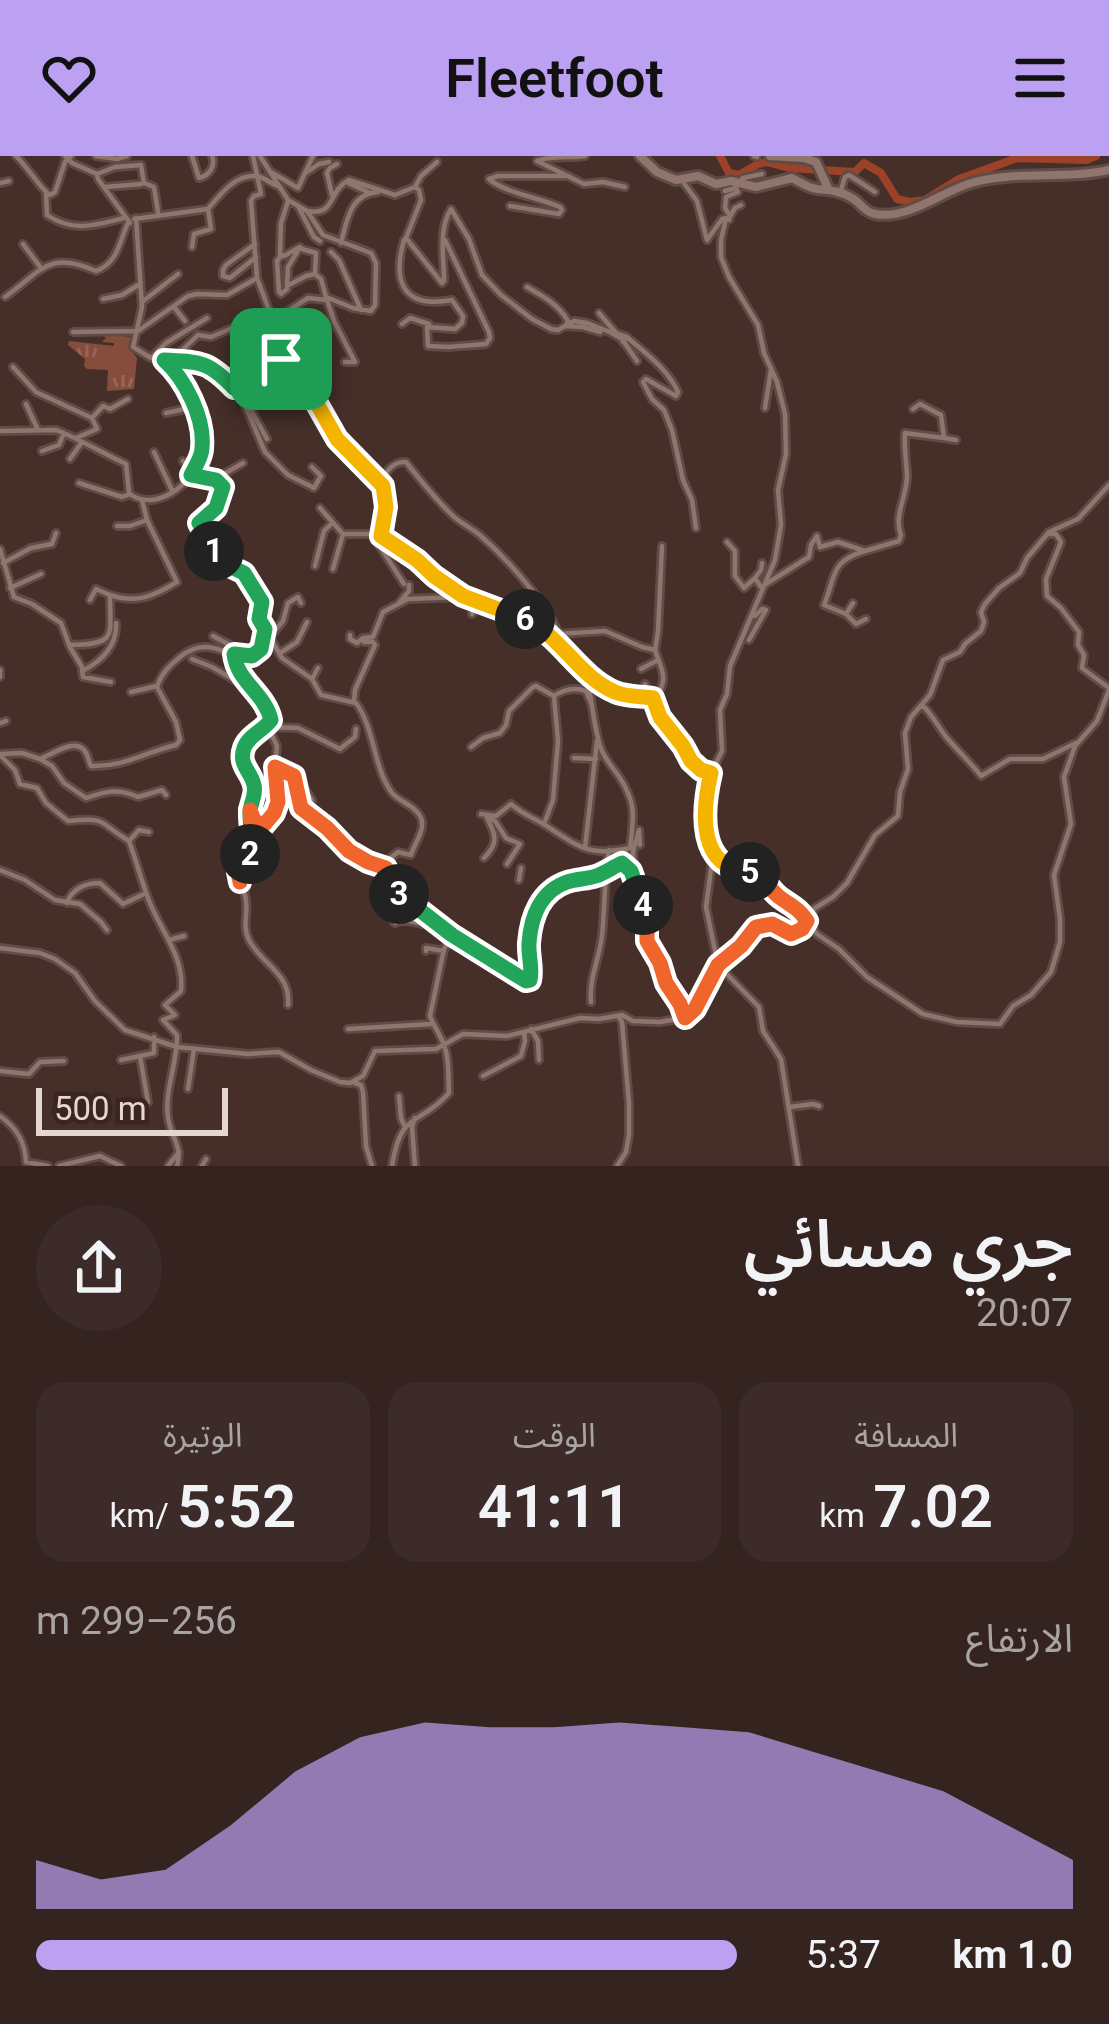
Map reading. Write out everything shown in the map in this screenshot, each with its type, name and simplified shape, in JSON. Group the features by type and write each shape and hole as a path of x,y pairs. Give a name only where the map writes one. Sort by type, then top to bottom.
{"street":[{"path":"95,156 127,156"},
{"path":"192,156 199,182 210,172 212,156"},
{"path":"256,156 288,200 307,211 323,211 346,182 398,195 415,187 437,162"},
{"path":"256,156 261,194 250,201 257,278 295,368 341,445 381,484 386,507 376,534"},
{"path":"270,172 296,188 313,156"},
{"path":"585,156 537,159 584,184 625,187"},
{"path":"640,156 660,174 682,180 698,176 716,184 730,181 760,187 790,178 840,193 866,211 881,214 919,207 986,180 1079,176 1107,170"},
{"path":"770,156 816,162 829,189"},
{"path":"18,157 46,194 47,215 79,227 208,209 228,186 247,178 259,177 278,186"},
{"path":"46,194 55,192 68,157 97,174 136,233 142,302 133,347 151,358 212,367 248,400 267,439"},
{"path":"115,167 117,159"},
{"path":"304,174 319,164 333,163 327,173 331,201"},
{"path":"97,174 140,164 144,183"},
{"path":"739,183 762,174"},
{"path":"840,193 849,175 875,192"},
{"path":"510,206 562,211 539,198 495,186 489,179 569,176"},
{"path":"682,180 697,201 706,239 724,218 720,246 724,264 758,325 785,415 786,454 778,490 780,538 772,569 730,666 720,715 722,751 711,773 706,817 706,907 718,965 759,1006 763,1031 782,1063 798,1166"},
{"path":"0,183 9,181"},
{"path":"346,182 370,193"},
{"path":"105,187 144,183 154,187 159,214"},
{"path":"415,187 421,200 398,269 410,294 452,300"},
{"path":"724,191 737,188 738,192 726,197 730,218"},
{"path":"341,243 360,197 384,192"},
{"path":"281,256 281,224 288,200"},
{"path":"724,228 735,208 742,205"},
{"path":"288,311 308,298 326,298 361,310 371,311 375,305 374,258 368,251 314,237 298,206"},
{"path":"192,247 194,234 211,229 208,209"},
{"path":"443,283 442,235 447,214 453,210 490,286 544,326 608,331 625,339 638,362"},
{"path":"307,211 339,260 361,310"},
{"path":"129,220 136,233"},
{"path":"4,297 53,263 101,270 112,261 129,220"},
{"path":"123,235 136,233"},
{"path":"426,327 431,347 486,344 490,338 442,235"},
{"path":"402,324 410,318 455,329 463,323 443,283 406,238"},
{"path":"22,244 42,269"},
{"path":"255,244 233,258 223,275 230,278 256,257"},
{"path":"298,246 316,253 315,274 279,292 278,260 298,246"},
{"path":"288,288 288,267 300,248"},
{"path":"142,302 178,274"},
{"path":"315,274 355,361 345,362"},
{"path":"73,332 135,332 188,296 227,295 257,278"},
{"path":"103,299 140,284"},
{"path":"527,287 565,314 565,325"},
{"path":"173,306 185,321"},
{"path":"599,313 672,379 678,392 676,396 644,382 672,430 696,528"},
{"path":"151,358 207,318"},
{"path":"168,360 198,335 211,337 256,318 274,323"},
{"path":"417,325 435,326"},
{"path":"277,332 296,329 306,349"},
{"path":"237,391 255,364 291,358"},
{"path":"295,368 313,358"},
{"path":"80,483 122,497 160,498 192,473 202,448 194,407 183,379 168,360"},
{"path":"13,368 36,392 92,418 97,429 79,440 70,459"},
{"path":"765,408 771,370"},
{"path":"245,380 272,371"},
{"path":"237,391 259,443 281,469 314,488 322,476 312,467"},
{"path":"92,418 103,406 110,409 128,399"},
{"path":"26,404 38,430"},
{"path":"913,409 920,404 941,415 944,438"},
{"path":"166,413 194,407"},
{"path":"0,431 56,430 79,440 127,466 130,494"},
{"path":"42,451 59,445 64,433"},
{"path":"866,619 856,624 824,605 834,570 843,559 901,538 898,525 907,479 904,433 956,440"},
{"path":"154,452 173,492"},
{"path":"111,458 111,468"},
{"path":"183,461 192,473 223,487 215,510 199,523 212,549 225,564 242,571 258,592 262,602 259,619 282,658 312,679 325,697 354,702 365,716 392,792 419,815 423,824 411,855 398,852 381,866"},
{"path":"381,484 394,465 406,462 452,516 499,554 541,603 556,636 595,681 613,692 652,699"},
{"path":"216,480 243,463"},
{"path":"802,929 817,907 847,883 875,835 897,818 908,769 905,733 911,717 930,695 945,658 960,652 981,632 985,604 1020,573 1047,535 1078,519 1109,485"},
{"path":"91,599 94,586 130,600 149,598 177,582 141,499"},
{"path":"320,508 343,533 376,534 465,597"},
{"path":"116,526 147,520"},
{"path":"315,566 324,531 332,524"},
{"path":"3,563 31,548 52,544 56,532"},
{"path":"332,569 343,533"},
{"path":"376,534 409,591 398,604"},
{"path":"922,706 981,776 1010,759 1046,758 1077,742 1096,721 1109,689 1082,668 1079,632 1047,596 1046,579 1061,542 1056,534 1047,535"},
{"path":"761,587 808,558 817,536 822,548 838,542 865,551"},
{"path":"727,542 735,550 734,573 739,584 745,587 755,578 762,563"},
{"path":"652,699 664,682 653,646 662,547"},
{"path":"0,548 15,598 61,623 83,677 112,682"},
{"path":"10,588 41,574"},
{"path":"755,578 761,587"},
{"path":"69,645 97,644 107,637 112,623 110,595"},
{"path":"269,638 292,599 298,597 301,603"},
{"path":"350,635 357,643 373,637 382,614 416,598 465,597 556,636 605,631 653,646"},
{"path":"472,614 477,600"},
{"path":"846,614 853,603"},
{"path":"749,640 766,610 750,619"},
{"path":"280,653 297,642 307,622"},
{"path":"82,671 113,645 116,623"},
{"path":"130,692 157,686 165,671 190,650 208,647 249,656 260,652 265,629"},
{"path":"213,636 226,641 238,672 268,706 271,720 246,741 244,749 243,765 255,786 250,810 254,842 238,872 246,899 248,938 283,978 288,1005"},
{"path":"354,702 375,649 376,642 364,642"},
{"path":"192,659 252,690"},
{"path":"641,669 658,660"},
{"path":"312,679 318,668"},
{"path":"484,815 500,815 510,803 585,849 630,848 634,804 602,751 584,670"},
{"path":"645,684 660,717 691,761 711,773"},
{"path":"40,759 73,745 83,748 91,766 112,765 177,744 176,722 157,686"},
{"path":"472,747 503,730 509,711 533,687 554,696"},
{"path":"554,696 567,689 586,691 593,705"},
{"path":"544,824 553,800 558,741 554,696"},
{"path":"268,727 298,728 340,749 355,737 356,729"},
{"path":"250,810 263,826 278,802 277,746 268,727"},
{"path":"585,849 598,735"},
{"path":"350,1083 363,1076 376,1051 427,1049 467,1033 507,1036 580,1018 618,1016 642,1022 685,1018 695,1009 718,965 759,925 772,924 789,934 802,929 814,932 867,977 922,1014 1000,1024 1052,970 1060,942 1054,875 1071,824 1064,777 1077,742"},
{"path":"0,755 22,752 40,759 86,798 112,789 138,796 162,790 166,795"},
{"path":"0,755 13,766 20,784 37,788 46,803 68,820 101,820 130,841 146,893 178,961 182,987 165,1005 176,1015 164,1020 177,1033 167,1116 179,1151 177,1166"},
{"path":"574,758 596,759"},
{"path":"275,767 292,776 300,807 349,851 387,869 401,897 504,970 529,981 529,938 542,898 564,883 623,864 633,877 647,916 647,941 685,1018"},
{"path":"292,776 299,770"},
{"path":"296,787 304,788 312,800 310,816"},
{"path":"484,815 496,843 484,858"},
{"path":"484,815 495,821 506,838 520,844 507,864"},
{"path":"130,841 139,830 148,832"},
{"path":"633,877 639,830 640,845"},
{"path":"591,1002 609,850"},
{"path":"709,850 737,871 762,876 778,896 797,908 814,932"},
{"path":"519,880 521,868"},
{"path":"0,870 55,900 80,904 107,930"},
{"path":"67,902 73,892 95,883 123,904 146,893"},
{"path":"638,892 638,907"},
{"path":"380,904 395,923 437,922"},
{"path":"392,1166 405,1126 449,1093 444,1045 431,1024 430,1012 452,935"},
{"path":"169,940 184,936"},
{"path":"0,948 55,959 75,973 120,1026 177,1047 279,1052 328,1078 360,1084 372,1166"},
{"path":"426,952 426,948 444,951"},
{"path":"616,1166 628,1147 629,1113 618,1016"},
{"path":"348,1029 431,1024"},
{"path":"528,1030 538,1041 539,1060"},
{"path":"483,1076 520,1056 528,1030"},
{"path":"121,1060 154,1053 154,1037"},
{"path":"188,1089 194,1049"},
{"path":"140,1056 148,1102"},
{"path":"0,1071 27,1075 40,1062 64,1061"},
{"path":"399,1096 405,1126"},
{"path":"790,1107 819,1106"},
{"path":"0,1116 17,1132 26,1162 48,1166"},
{"path":"415,1118 415,1166"},
{"path":"412,1135 423,1132"},
{"path":"168,1166 179,1151"},
{"path":"59,1166 100,1156 121,1166"}],"green space":[{"path":"102,333 130,337 137,358 134,389 107,391 108,370 87,369 85,359 68,345 69,341 114,346 102,342 106,338"}],"waterway":[{"path":"720,156 729,173 739,175 767,162 855,172 864,163 881,173 897,199 910,202 925,200 959,179 1017,158 1086,160 1096,156"}],"route":[{"path":"281,359 255,364 234,388 212,367 164,360 188,389 200,431 202,452 191,475 216,480 223,487 216,508 199,523 212,549 225,564 244,573 262,600 261,649 252,656 234,654 238,672 266,703 271,720 246,741 242,755 255,786 249,813 254,842 251,852 241,874 240,882 239,869 254,842 250,810 263,826 278,802 275,767 294,776 300,807 349,851 386,868 405,901 524,980 531,979 529,938 545,894 624,864 645,909 647,941 685,1018 690,1017 718,965 756,927 772,924 791,934 802,929 805,916 778,896 762,876 737,871 713,854 706,836 711,773 691,761 660,717 653,698 616,692 595,681 537,625 463,596 381,536 386,507 383,486 337,439 291,358 281,359"}]}
